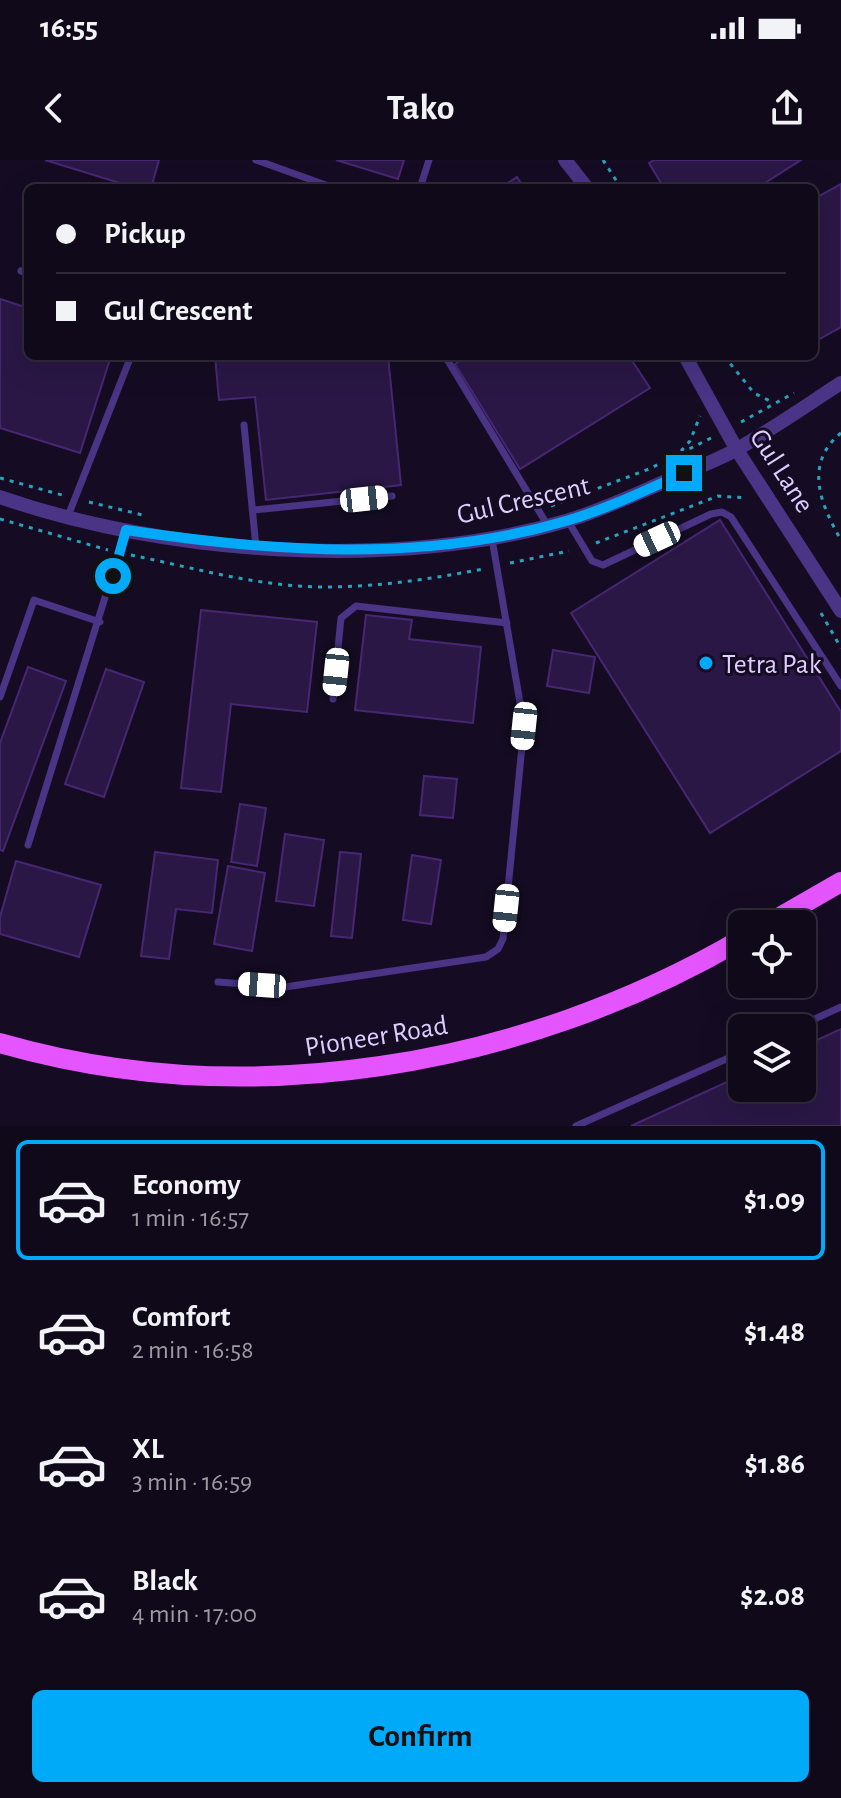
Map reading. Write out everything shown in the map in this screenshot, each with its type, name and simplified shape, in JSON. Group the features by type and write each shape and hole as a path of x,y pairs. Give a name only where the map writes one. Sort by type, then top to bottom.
{"main road":[{"path":"792,910 841,882"},
{"name":"Pioneer Road","path":"0,1043 103,1066 198,1075 301,1076 375,1068 448,1056 593,1010 728,946"}],"street":[{"path":"565,160 584,184"},
{"name":"Gul Lane","path":"687,360 737,450 841,611"},
{"name":"Gul Crescent","path":"0,497 126,530 256,547 329,550 492,539 568,520 737,450 841,383"}],"lane":[{"path":"256,160 323,184"},
{"path":"421,184 429,160"},
{"path":"68,516 129,360"},
{"path":"447,360 548,526"},
{"path":"244,425 256,547"},
{"path":"254,510 392,496"},
{"path":"568,520 592,561 603,565 711,514 722,512 731,517 841,686"},
{"path":"28,845 100,622 126,530"},
{"path":"218,982 285,987 486,957 498,949 503,939 524,726 492,539"},
{"path":"0,697 34,600 100,622"},
{"path":"333,699 341,618 356,606 507,623"},
{"path":"816,1018 841,1007"},
{"path":"576,1126 728,1058"}],"path":[{"path":"603,160 618,184"},
{"path":"727,360 754,393 774,403"},
{"path":"539,510 679,454 795,392"},
{"path":"679,454 700,418 697,405"},
{"path":"841,433 824,450 817,487 821,506 841,540"},
{"path":"0,478 160,519"}],"building":[{"path":"45,160 159,160 152,184 123,184"},
{"path":"336,160 404,160 398,179"},
{"path":"654,160 801,160 763,184 662,184 649,163"},
{"path":"517,177 521,184 506,184"},
{"path":"841,184 841,327 818,340 818,197"},
{"path":"0,299 24,307 24,360 110,360 80,453 0,428"},
{"path":"215,360 388,360 401,485 266,500 255,397 219,400"},
{"path":"462,360 632,360 650,388 520,469 455,364"},
{"name":"Tetra Pak","path":"720,520 841,712 841,751 710,833 571,613"},
{"path":"201,610 317,622 307,712 231,704 221,792 181,788"},
{"path":"366,615 412,620 409,639 481,647 473,723 355,710"},
{"path":"553,650 595,657 589,693 547,686"},
{"path":"28,667 66,681 3,851 0,850 0,743"},
{"path":"106,669 144,682 104,797 65,784"},
{"path":"424,776 457,779 453,818 420,815"},
{"path":"240,804 266,808 257,866 231,862"},
{"path":"285,834 324,840 314,906 276,901"},
{"path":"155,852 218,860 212,913 176,909 169,959 141,956"},
{"path":"340,852 361,854 352,938 331,936"},
{"path":"412,855 441,860 431,924 403,920"},
{"path":"16,861 101,885 79,957 0,934 0,917"},
{"path":"228,866 265,873 252,951 214,944"},
{"path":"841,1029 841,1126 631,1126 728,1081 728,1102 816,1102 816,1041"}],"place":[{"name":"Tetra Pak","path":"706,663"}],"route":[{"path":"113,576 126,530 202,542 329,550 472,542 568,520 684,473"}]}
